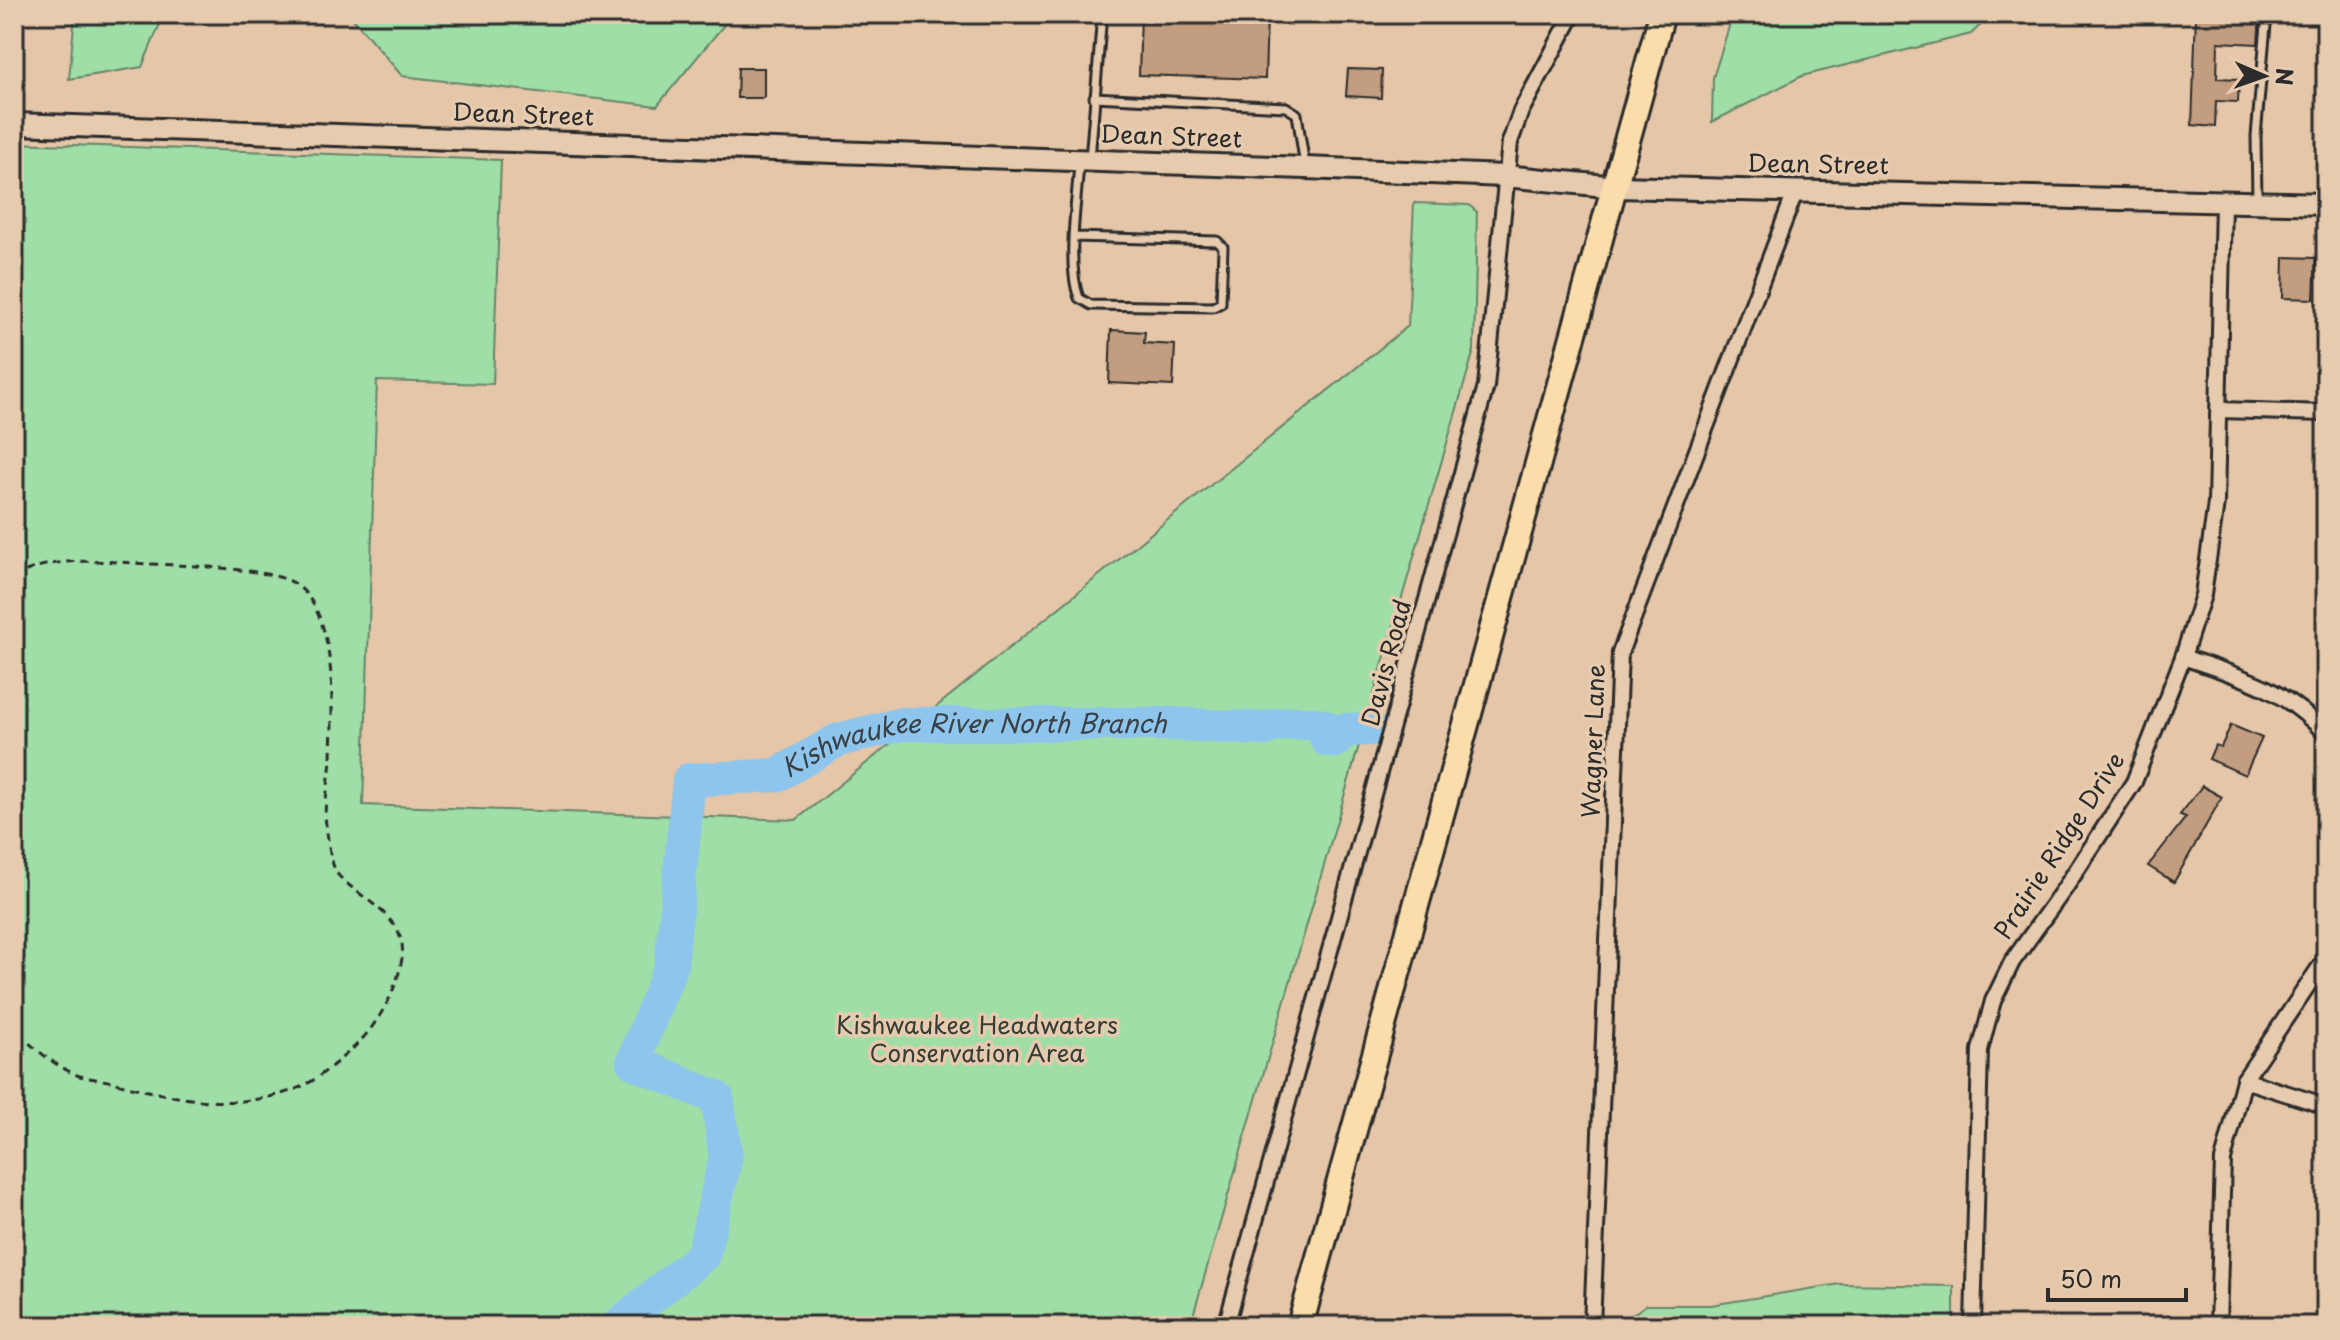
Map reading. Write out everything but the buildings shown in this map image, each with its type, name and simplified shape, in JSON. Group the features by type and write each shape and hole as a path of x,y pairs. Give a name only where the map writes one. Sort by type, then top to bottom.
{"main road":[{"path":"1300,1326 1662,14"}],"street":[{"name":"Davis Road","path":"1226,1326 1486,386 1510,142 1521,111 1573,14"},
{"name":"Dean Street","path":"14,124 1305,168 1505,176 1616,187 2326,204"},
{"name":"Wagner Lane","path":"1592,1326 1620,653 1796,190"},
{"name":"Prairie Ridge Drive","path":"1973,1326 1980,1050 1993,1001 2012,962 2134,782 2183,657 2203,595 2216,503 2223,203"},
{"path":"2219,410 2326,413"},
{"path":"2183,657 2275,690 2310,716 2326,734"},
{"path":"2218,1326 2223,1160 2244,1080 2326,958"},
{"path":"2244,1080 2326,1106"}],"lane":[{"path":"1075,237 1217,241 1223,247 1221,303 1213,307 1091,305 1079,298 1073,283 1075,237 1102,14"},
{"path":"2257,203 2256,136 2267,14"},
{"path":"1094,97 1286,107 1297,114 1302,130 1305,168"}],"path":[{"path":"14,579 21,572 44,566 111,562 234,568 297,584 314,607 328,644 331,739 326,824 331,842 330,861 338,875 387,916 399,936 403,957 378,1023 356,1046 299,1089 235,1103 181,1099 78,1075 46,1057 14,1029"}],"green space":[{"path":"75,14 164,14 142,67 69,79"},
{"path":"349,14 733,14 657,106 402,76"},
{"path":"1733,14 1992,14 1971,34 1802,76 1712,122 1713,78"},
{"name":"Kishwaukee Headwaters Conservation Area","path":"14,143 501,160 493,384 377,381 363,805 796,820 1408,326 1414,203 1469,205 1477,212 1474,350 1190,1326 14,1326"},
{"path":"1840,1284 1954,1286 1954,1326 1616,1326 1646,1305 1711,1305"}],"waterway":[{"name":"Kishwaukee River North Branch","path":"617,1326 703,1255 726,1156 717,1098 633,1062 671,966 689,780 777,775 838,740 902,724 1174,724 1265,729 1288,723 1305,723 1328,728 1327,740 1335,741 1345,730 1370,729"}]}
